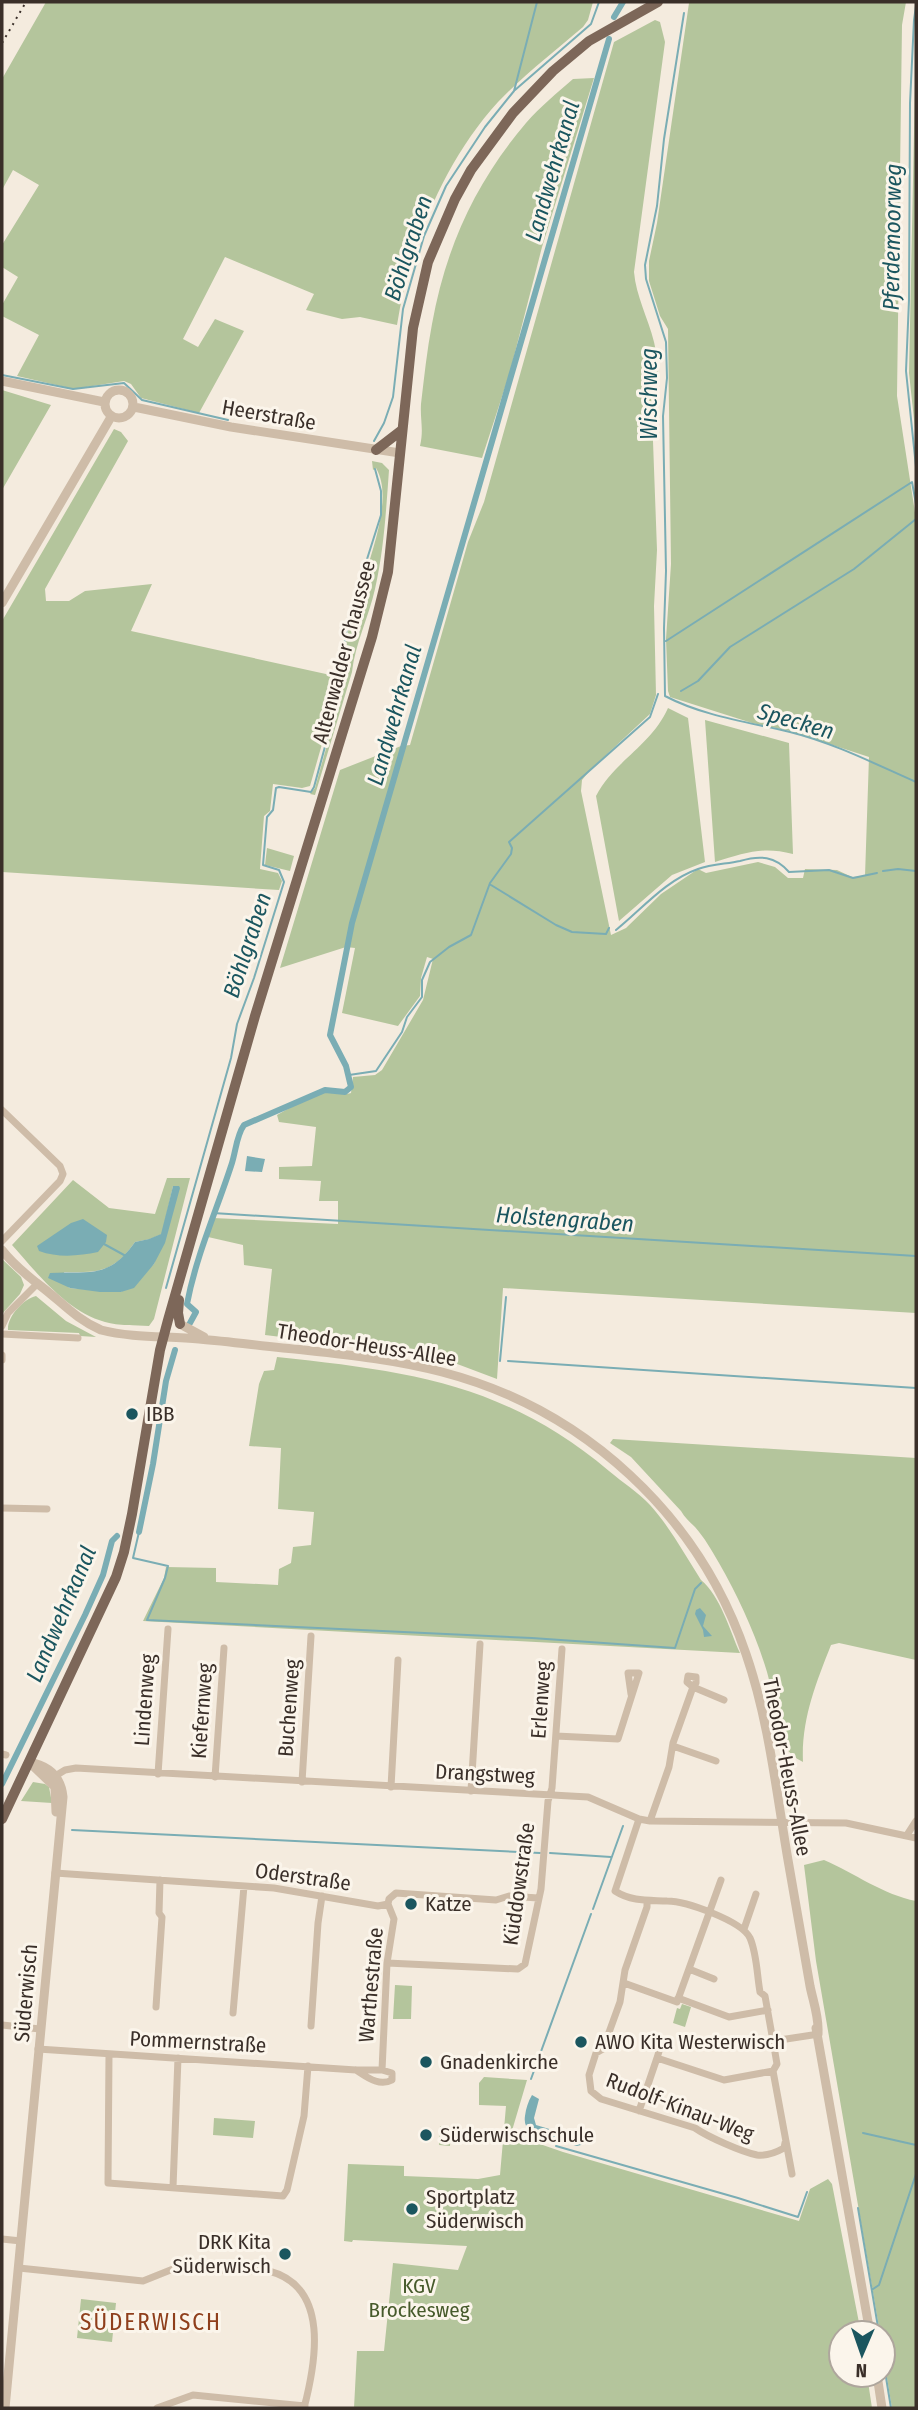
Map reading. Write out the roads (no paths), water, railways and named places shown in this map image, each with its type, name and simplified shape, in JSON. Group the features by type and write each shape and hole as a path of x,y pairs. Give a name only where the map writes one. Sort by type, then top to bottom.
{"main road":[{"path":"589,41 604,26 641,2"},
{"name":"Altenwalder Chaussee","path":"2,1819 103,1609 124,1552 164,1336 259,1003 372,637 388,572 411,340 419,295 432,251 455,199 491,140 513,113 553,71 589,41 658,2"},
{"path":"376,450 401,430"},
{"name":"Altenwalder Chaussee","path":"180,1324 178,1306 184,1263"}],"street":[{"name":"Heerstraße","path":"2,381 104,402 111,392 121,390 131,397 134,407 231,427 400,453"},
{"path":"104,402 111,417"},
{"path":"111,417 125,417 134,407"},
{"path":"2,603 111,417"},
{"path":"2,1110 61,1167 63,1175 2,1241"},
{"name":"Theodor-Heuss-Allee","path":"2,1249 25,1276 38,1283 73,1315 101,1330 338,1354 447,1373 485,1385 532,1406 603,1450 645,1488 673,1520 720,1592 746,1653 756,1687 778,1786 868,2319"},
{"path":"2,1326 8,1313 38,1283"},
{"path":"180,1324 208,1339"},
{"path":"2,1334 78,1338"},
{"path":"2,1508 47,1509"},
{"name":"Lindenweg","path":"158,1774 168,1629"},
{"name":"Buchenweg","path":"302,1782 311,1636"},
{"path":"471,1791 480,1644"},
{"name":"Kiefernweg","path":"215,1777 224,1648"},
{"name":"Erlenweg","path":"550,1795 562,1649"},
{"path":"391,1787 398,1660"},
{"path":"650,1821 693,1687 724,1700"},
{"path":"556,1736 620,1739 631,1694"},
{"path":"673,1746 716,1761"},
{"path":"29,1762 42,1765 53,1777"},
{"name":"Drangstweg","path":"53,1777 76,1768 588,1797 639,1819 650,1821 846,1823 916,1838"},
{"name":"Süderwisch","path":"5,2408 6,2348 19,2268 63,1797 60,1781 53,1777"},
{"name":"Küddowstraße","path":"387,1963 518,1969 525,1964 544,1867 550,1795"},
{"path":"639,1819 614,1889 620,1895 647,1902 685,1903 744,1929 750,1939 760,1992 765,1996 768,2010 776,2064 773,2071 792,2174"},
{"path":"907,1835 916,1821"},
{"name":"Oderstraße","path":"55,1873 286,1889 367,1905 388,1904 389,1899 396,1894 496,1899 509,1896 538,1898"},
{"path":"156,2007 162,1917 159,1913 160,1880"},
{"path":"624,1983 677,2002 721,1880"},
{"path":"233,2013 244,1886"},
{"path":"744,1929 756,1894"},
{"path":"311,2026 322,1896"},
{"name":"Rudolf-Kinau-Weg","path":"647,1902 625,1969 620,2002 603,2049 596,2053 589,2075 591,2091 601,2099 695,2128 705,2136 758,2155 780,2150 785,2143"},
{"name":"Warthestraße","path":"382,2070 387,1963 394,1919 388,1904"},
{"path":"689,1969 714,1979"},
{"path":"678,1998 729,2017 768,2010"},
{"path":"2,2025 40,2029"},
{"path":"773,2041 819,2033"},
{"path":"639,2111 661,2045"},
{"name":"Pommernstraße","path":"38,2049 382,2070 392,2073 392,2080 388,2083 376,2082 356,2070"},
{"path":"109,2054 108,2183 283,2196 287,2190 304,2116 308,2066"},
{"path":"173,2187 178,2058"},
{"path":"657,2058 724,2080 773,2071"},
{"path":"2,2239 21,2241"},
{"path":"19,2268 143,2280 173,2269 269,2271 292,2280 301,2291 314,2319 314,2359 304,2407 193,2395 157,2408"},
{"path":"880,2389 883,2408"}],"water":[{"path":"247,1156 265,1159 262,1172 245,1171"},
{"path":"173,1186 180,1188 165,1243 154,1264 134,1288 121,1292 100,1292 70,1288 48,1278 50,1273 88,1272 107,1268 126,1254 135,1242 161,1234"},
{"path":"83,1219 107,1235 106,1242 98,1252 68,1256 39,1251 37,1246 71,1223"},
{"path":"700,1608 706,1615 703,1626 712,1636 704,1637 695,1614"},
{"path":"532,2095 539,2099 534,2118 536,2125 566,2134 582,2135 584,2142 577,2146 543,2138 529,2130 525,2124 525,2116"}],"waterway":[{"name":"Böhlgraben","path":"374,441 393,397 403,309 424,236 446,186 485,127 514,91 537,2"},
{"path":"515,90 591,24 599,2"},
{"name":"Landwehrkanal","path":"614,17 623,2"},
{"name":"Pferdemoorweg","path":"916,6 910,103 906,371 916,467"},
{"name":"Wischweg","path":"684,13 664,139 657,206 645,265 646,279 666,342 667,378 663,416 665,696 710,714 822,742 916,782"},
{"name":"Landwehrkanal","path":"190,1323 196,1312 187,1304 196,1269 244,1125 325,1090 345,1092 351,1087 346,1066 330,1035 352,923 609,39"},
{"path":"2,375 73,389 124,383 142,400 228,420"},
{"name":"Böhlgraben","path":"166,1288 231,1058 237,1024 284,882 279,870 263,865 267,817 273,810 276,788 311,792 314,787 341,688 340,670 349,616 381,515 381,491 375,469"},
{"name":"Pferdemoorweg","path":"666,641 912,482 916,504"},
{"path":"681,691 698,681 730,647 854,569 916,519"},
{"name":"Wischweg","path":"349,1075 376,1071 402,1032 407,1017 422,997 422,980 430,962 471,935 490,883 511,854 509,842 650,717 658,694"},
{"path":"616,930 675,880 709,866 767,858 789,872 829,870 853,878 877,873"},
{"path":"883,871 916,871"},
{"path":"491,885 572,932 606,934 609,928"},
{"name":"Holstengraben","path":"213,1213 916,1256"},
{"path":"104,1244 124,1255"},
{"path":"500,1361 506,1297"},
{"name":"Landwehrkanal","path":"139,1532 166,1381 175,1350"},
{"path":"508,1361 916,1388"},
{"path":"139,1532 133,1558 168,1566 147,1620 532,1638 675,1648 695,1589 701,1583"},
{"name":"Landwehrkanal","path":"2,1784 85,1615 103,1575 112,1541 117,1536"},
{"path":"593,1909 623,1826"},
{"path":"72,1830 540,1853"},
{"path":"550,1853 611,1857"},
{"path":"531,2079 591,1914"},
{"path":"863,2133 916,2145"},
{"path":"556,2146 798,2217 807,2192"},
{"path":"873,2289 879,2285 916,2174"},
{"path":"858,2208 877,2319"},
{"path":"888,2389 891,2408"}],"railway":[{"path":"2,43 26,2"}],"place":[{"name":"IBB","path":"132,1414"},
{"name":"Katze","path":"411,1904"},
{"name":"AWO Kita Westerwisch","path":"581,2042"},
{"name":"Gnadenkirche","path":"426,2062"},
{"name":"Süderwischschule","path":"426,2135"},
{"name":"Sportplatz Süderwisch","path":"412,2209"},
{"name":"DRK Kita Süderwisch","path":"285,2254"}],"district":[{"name":"SÜDERWISCH","path":"151,2322"}],"water label":[{"name":"Specken","path":"796,721"}],"park label":[{"name":"KGV Brockesweg","path":"419,2298"}]}
